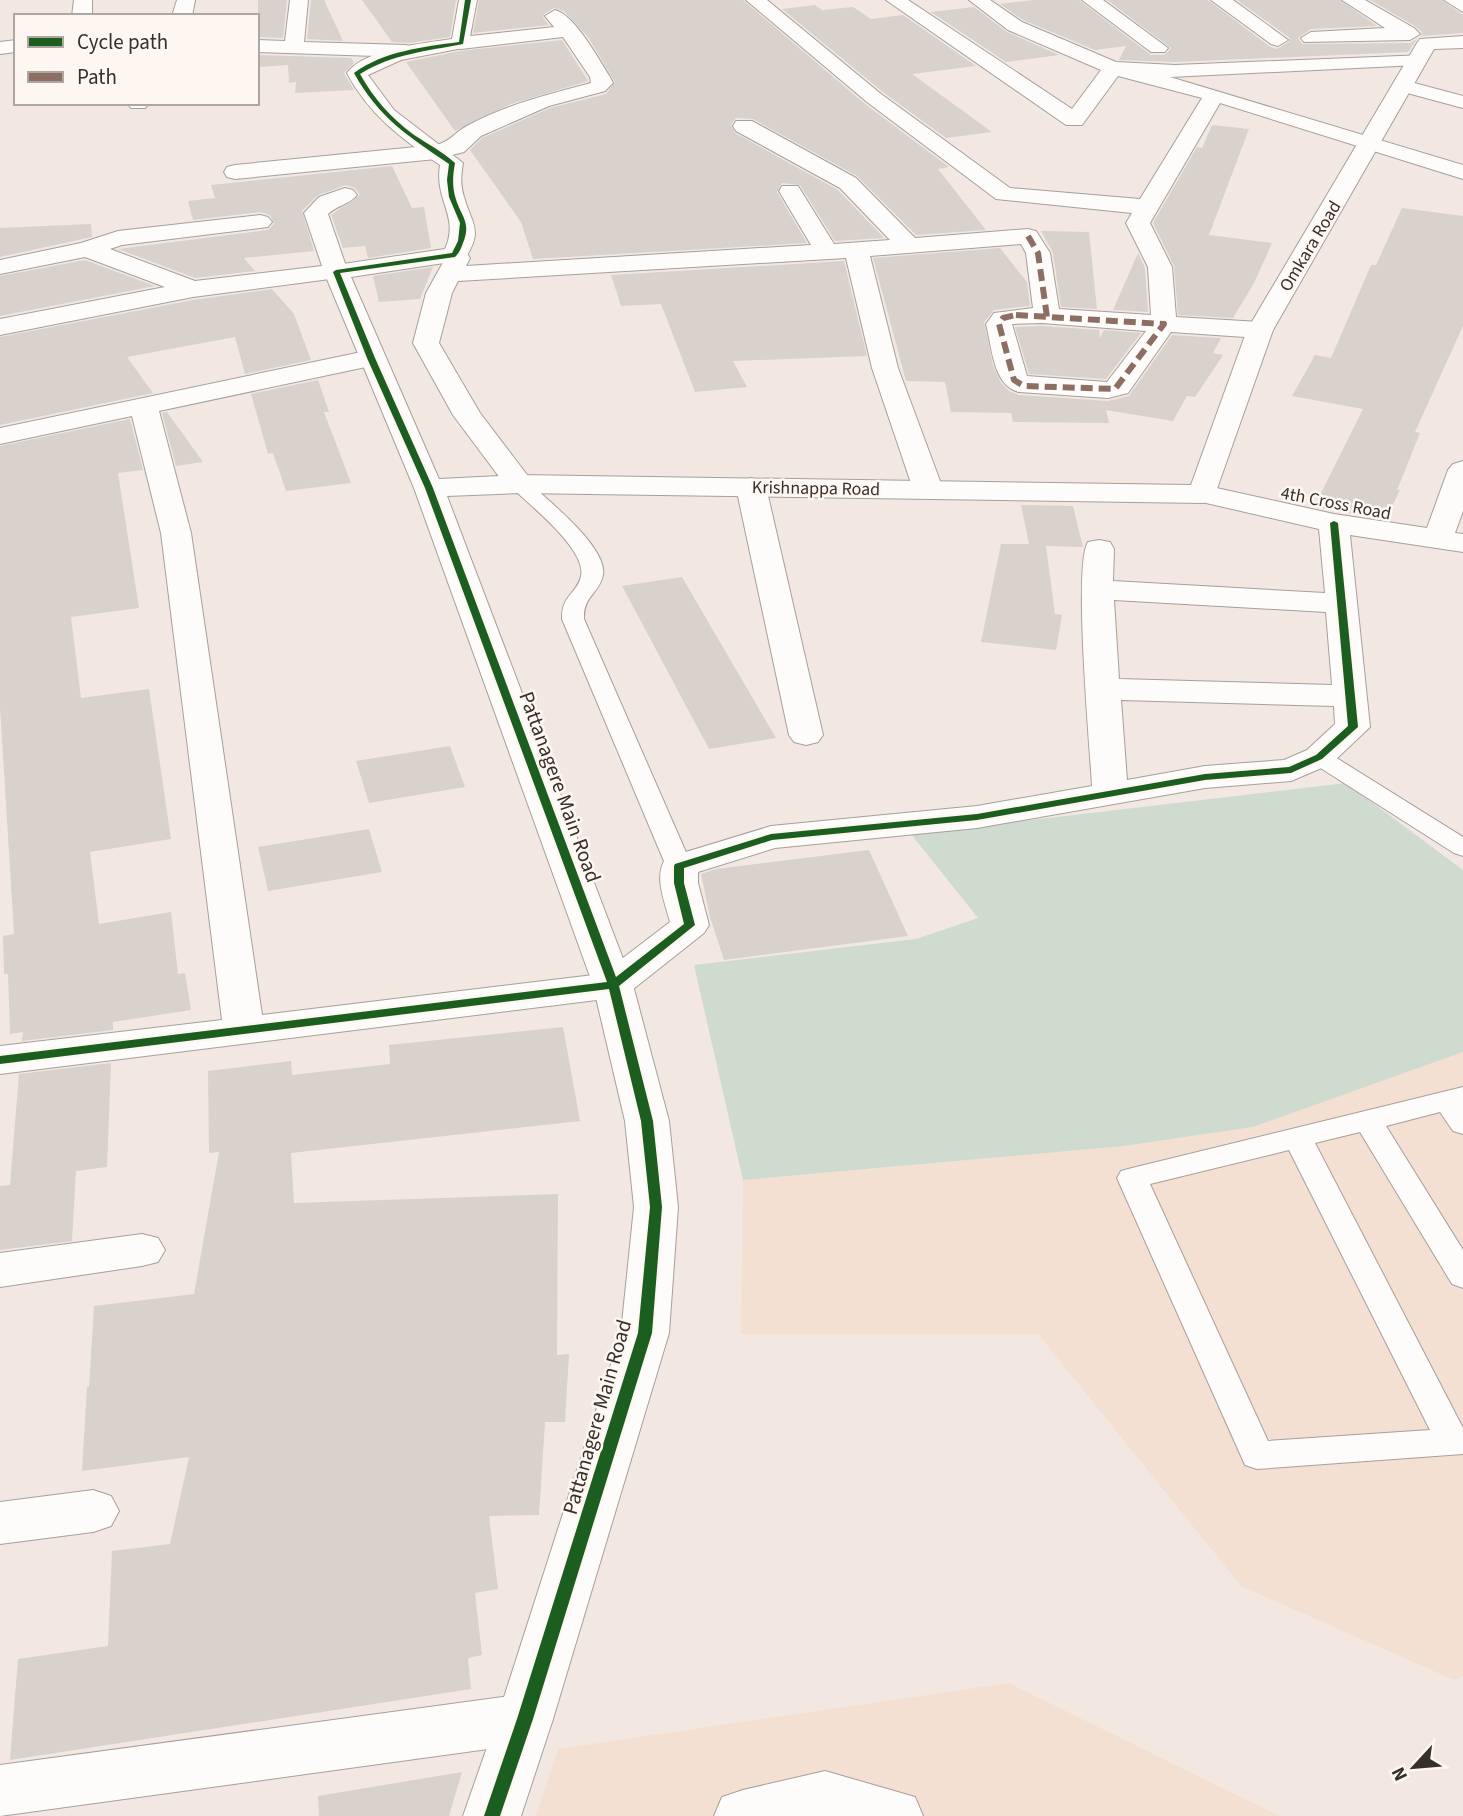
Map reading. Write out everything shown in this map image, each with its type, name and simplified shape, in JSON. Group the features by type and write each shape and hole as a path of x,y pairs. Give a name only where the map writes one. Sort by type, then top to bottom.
{"street":[{"path":"294,47 299,0"},
{"path":"461,43 468,0"},
{"path":"755,0 874,98 1004,194 1146,207"},
{"path":"895,0 1074,120 1113,68"},
{"path":"978,0 1015,26 1113,68 1214,95 1463,172"},
{"path":"1081,54 1165,48 1091,0"},
{"path":"1220,0 1278,40"},
{"path":"1351,0 1417,45"},
{"path":"1453,0 1463,6"},
{"path":"235,172 436,152 456,148 473,131 555,97 598,87 603,83 600,77 561,24 513,44 461,43 406,51 373,62 357,73 366,94 403,132 436,152 452,163 450,187 465,223 462,241 439,293 426,343 467,415 519,484"},
{"path":"1251,42 1278,40 1417,45"},
{"path":"1113,68 1175,71 1463,42"},
{"name":"Omkara Road","path":"1203,494 1260,330 1403,86 1417,45"},
{"path":"259,46 406,51"},
{"path":"1403,86 1457,99"},
{"path":"1214,95 1138,223 1160,267 1164,324 1115,389 1019,384 1014,380 999,324 1003,318 1016,315 1164,324 1260,330"},
{"path":"744,126 848,183 909,246"},
{"path":"790,191 826,250"},
{"name":"Pattanagere Main Road","path":"345,195 327,202 316,213 370,358 429,488 613,985 647,1121 656,1207 645,1333 526,1719 492,1816"},
{"path":"0,267 87,249 118,227 260,222"},
{"path":"0,327 192,289 336,272 452,264 856,250 1028,236 1038,253 1047,317"},
{"path":"87,249 192,289"},
{"path":"856,250 885,368 928,489"},
{"path":"0,436 370,358"},
{"path":"144,407 176,533 244,1029"},
{"path":"1451,541 1463,470"},
{"name":"Krishnappa Road","path":"429,488 519,484 1203,494"},
{"path":"751,487 806,735"},
{"name":"4th Cross Road","path":"1203,494 1334,523 1451,541"},
{"path":"0,1060 613,985 690,925 679,883 679,866 771,836 977,817 1205,777 1291,770 1319,757 1353,727 1334,523"},
{"path":"1099,549 1097,590 1110,794"},
{"path":"1097,590 1341,603"},
{"path":"1103,689 1350,695"},
{"path":"0,1270 142,1250"},
{"path":"0,1523 93,1511"},
{"path":"0,1791 526,1719"},
{"path":"743,1816 825,1797 894,1816"}],"lane":[{"path":"519,484 585,550 594,566 592,578 578,593 571,607 572,619 679,866"},
{"path":"1319,757 1463,848"},
{"path":"1298,1139 1458,1442 1257,1455 1132,1178 1368,1121 1458,1108"},
{"path":"1368,1121 1463,1276"}],"shaded area":[{"path":"1346,783 1463,870 1463,1052 1253,1127 1124,1146 743,1180 694,965 916,939 978,918 911,834"},
{"path":"1463,1052 1463,1676 1454,1680 1241,1586 1038,1334 741,1334 743,1180 1124,1146 1253,1127"},
{"path":"1009,1683 1279,1816 536,1816 558,1749"}],"building":[{"path":"258,0 287,0 283,38 259,37"},
{"path":"311,0 324,0 343,41 307,39"},
{"path":"362,0 456,0 450,37 409,43 392,42"},
{"path":"479,0 743,0 865,104 949,167 938,169 986,230 916,235 857,176 753,119 736,118 731,125 735,133 838,190 884,238 835,241 800,185 782,183 777,192 807,243 533,259 521,222 470,150 482,138 550,108 606,94 615,82 588,37 564,11 554,8 544,14 543,18 549,25 473,33"},
{"path":"1033,0 1079,0 1151,55 1165,55 1171,48 1107,0 1208,0 1269,46 1277,49 1289,42 1290,38 1237,0 1340,0 1377,26 1311,29 1298,38 1302,44 1410,43 1417,39 1408,52 1175,62 1119,60 1126,46 1095,50 1023,20 1000,4"},
{"path":"1370,0 1442,0 1463,15 1463,33 1421,36 1422,32 1415,26"},
{"path":"815,5 822,10 853,7 871,19 903,15 976,66 912,74 992,132 946,138 883,92 782,9"},
{"path":"974,7 1007,32 1059,55 1006,62 931,12"},
{"path":"562,40 588,81 511,104 455,131 406,62 460,51"},
{"path":"259,55 351,58 354,63 344,73 354,90 295,93 296,82 289,83 288,65 259,67"},
{"path":"1212,125 1249,129 1209,235 1272,243 1254,283 1233,318 1178,315 1174,266 1153,223 1197,147 1202,148"},
{"path":"392,166 412,208 424,207 431,248 368,258 365,246 343,248 331,215 360,195 355,188 346,185 318,195 302,211 314,251 244,258 255,271 195,278 118,249 268,230 274,224 270,215 260,212 193,220 188,201 215,198 211,185"},
{"path":"1402,208 1463,216 1463,326 1415,432 1420,433 1397,490 1400,490 1386,519 1314,507 1363,409 1292,396 1315,355 1331,358 1371,265 1376,265"},
{"path":"91,224 92,237 0,257 0,228"},
{"path":"1041,231 1089,232 1097,309 1061,307 1053,253"},
{"path":"1000,248 1027,282 1030,306 994,310 984,322 993,365 1001,383 1009,391 1019,395 1108,401 1129,396 1172,335 1221,338 1213,353 1223,355 1195,397 1187,396 1173,421 1106,410 1109,423 1013,422 1011,413 951,412 945,382 906,381 873,258"},
{"path":"1138,253 1145,268 1148,312 1113,310"},
{"path":"85,260 155,286 0,316 0,276"},
{"path":"844,261 867,356 733,361 747,387 695,392 661,304 621,306 611,275"},
{"path":"433,267 420,299 379,302 373,276"},
{"path":"272,289 294,314 311,360 245,374 235,337 127,357 153,393 0,425 0,337 193,300"},
{"path":"1015,327 1099,330 1100,338 1104,330 1141,333 1106,379 1029,374"},
{"path":"318,380 329,412 324,412 351,483 286,491 273,453 268,454 251,394"},
{"path":"167,412 203,462 176,466 162,413"},
{"path":"130,419 143,470 118,473 139,608 71,617 81,698 149,689 171,839 90,852 99,924 171,912 178,974 185,973 191,1010 113,1022 113,1030 22,1041 23,1032 10,1034 8,974 4,974 3,936 14,934 0,707 0,446"},
{"path":"1021,505 1073,506 1083,547 1046,546 1055,614 1062,615 1056,650 981,642 1001,544 1029,544"},
{"path":"682,577 776,738 709,749 622,586"},
{"path":"450,746 465,787 369,803 356,761"},
{"path":"369,829 382,872 268,891 258,847"},
{"path":"869,850 908,936 724,960 710,917 701,874 716,869"},
{"path":"563,1027 580,1121 291,1153 294,1203 558,1194 557,1355 569,1354 565,1422 545,1422 539,1515 489,1516 498,1589 475,1593 482,1655 468,1658 471,1689 10,1760 18,1659 108,1646 112,1551 170,1544 189,1457 82,1471 87,1387 94,1306 194,1294 219,1152 209,1153 208,1071 291,1061 292,1075 390,1064 389,1045"},
{"path":"111,1063 107,1167 76,1171 72,1241 0,1250 0,1186 10,1185 19,1074"},
{"path":"462,1772 449,1816 319,1816 318,1796"}],"marked path":[{"path":"1028,236 1038,253 1047,317"},
{"path":"1016,315 1164,324 1115,389 1024,386 1014,380 999,324 1003,318 1016,315"}],"cycle path":[{"path":"468,0 461,43 394,56 357,73 386,115 452,163 452,197 464,231 455,255 336,272 429,488 613,985 647,1121 656,1207 645,1333 525,1719 492,1816"},
{"path":"0,1060 613,985 690,925 679,883 679,866 771,837 977,817 1205,777 1291,770 1319,757 1353,727 1334,523"}]}
